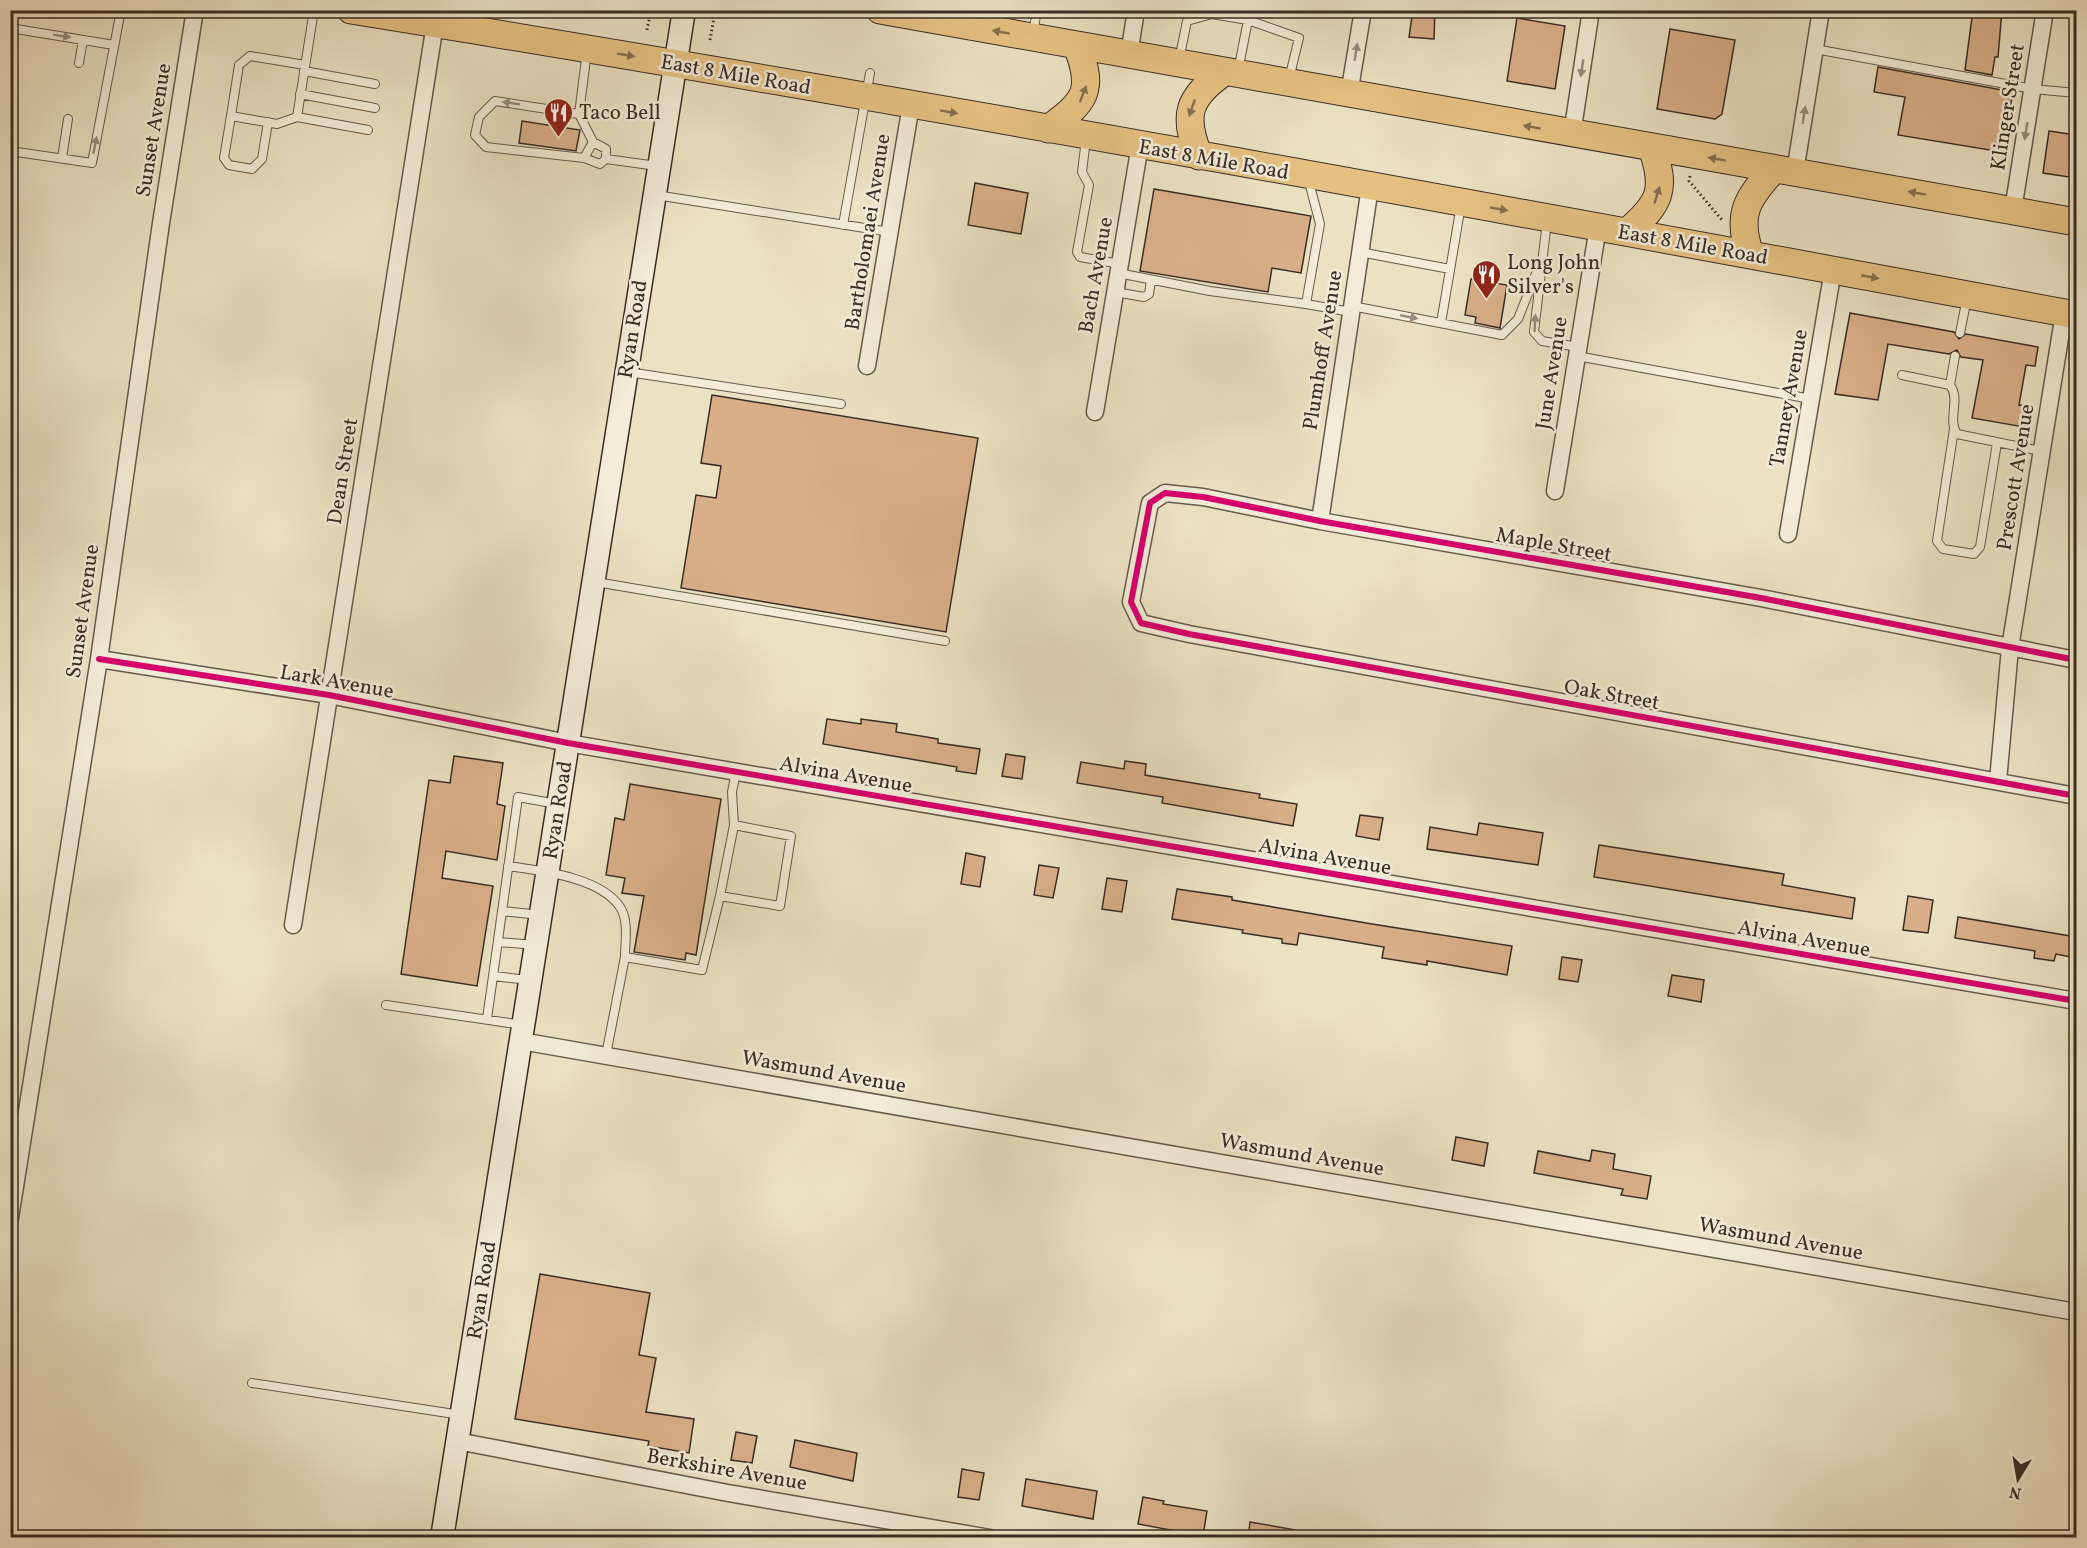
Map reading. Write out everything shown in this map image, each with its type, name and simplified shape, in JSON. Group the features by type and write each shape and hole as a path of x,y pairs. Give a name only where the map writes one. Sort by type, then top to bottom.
{"highway":[{"name":"East 8 Mile Road","path":"351,10 675,63 868,85 911,105 1750,254 2070,314"},
{"path":"880,10 918,14 1077,46 2076,222"},
{"path":"1048,129 1078,105 1084,95 1086,75 1077,46"},
{"path":"1199,156 1189,126 1192,106 1208,84 1231,73"},
{"path":"1627,232 1647,215 1660,193 1661,180 1652,148"},
{"path":"1750,254 1744,239 1744,214 1755,190 1785,171"}],"main road":[{"name":"Ryan Road","path":"442,1538 657,166 684,10"}],"street":[{"name":"Sunset Avenue","path":"10,1218 99,659 195,10"},
{"path":"1129,55 1136,10"},
{"path":"1349,94 1363,10"},
{"path":"1572,134 1591,10"},
{"path":"1785,171 1815,49 1821,10"},
{"name":"Klinger Street","path":"2013,210 2045,10"},
{"name":"Dean Street","path":"293,925 435,24"},
{"name":"Bartholomaei Avenue","path":"867,366 911,105"},
{"name":"Bach Avenue","path":"1095,412 1140,145"},
{"name":"Plumhoff Avenue","path":"1320,521 1370,186"},
{"name":"June Avenue","path":"1555,491 1598,227"},
{"name":"Tanney Avenue","path":"1788,534 1833,270"},
{"name":"Prescott Avenue","path":"1998,781 2010,648 2042,452 2070,314"},
{"name":"Maple Street","path":"1141,623 1131,603 1150,503 1157,496 1165,493 1203,497 1320,521 1737,593 2076,660"},
{"name":"Oak Street","path":"1141,623 1189,634 2076,796"},
{"name":"Lark Avenue","path":"99,659 329,695 568,743"},
{"name":"Alvina Avenue","path":"568,743 2076,1001"},
{"name":"Wasmund Avenue","path":"522,1033 606,1055 2076,1312"},
{"name":"Berkshire Avenue","path":"457,1441 990,1538"}],"lane":[{"path":"10,151 92,163 121,10"},
{"path":"297,117 314,10"},
{"path":"1033,38 1037,10"},
{"path":"1092,10 1101,10"},
{"path":"1178,64 1186,21 1212,14 1249,15 1299,38 1288,83"},
{"path":"1231,73 1249,15"},
{"path":"10,28 114,45"},
{"path":"79,63 83,40"},
{"path":"587,48 579,114 593,142 606,149 606,159"},
{"path":"1815,49 2033,89 2076,93"},
{"path":"268,122 262,159 252,169 229,165 224,158 239,65 250,56 375,84"},
{"path":"843,225 868,85"},
{"path":"300,94 375,108"},
{"path":"579,114 495,101 479,117 475,135 486,147 584,159 600,164 606,159 657,166"},
{"path":"231,116 277,124 297,117 368,130"},
{"path":"62,159 68,119"},
{"path":"1087,136 1082,172 1089,185 1077,252 1080,256 1151,280 1210,291 1441,323 1494,335 1508,331 1518,319 1543,256"},
{"path":"584,159 593,142"},
{"path":"1306,304 1320,224 1307,175"},
{"path":"653,194 890,232"},
{"path":"1441,323 1461,203"},
{"path":"1548,218 1534,332 1542,341 1578,352 1811,399"},
{"path":"1360,252 1450,269"},
{"path":"1115,292 1144,297 1149,294 1151,280"},
{"path":"1960,333 1967,295"},
{"path":"1955,356 1950,385 1955,398 1954,429 1937,542 1943,549 1974,554 1980,547 1997,443"},
{"path":"625,371 841,404"},
{"path":"1902,375 1950,385"},
{"path":"1954,429 1957,434 1967,438 2042,452"},
{"path":"592,581 945,642"},
{"path":"625,957 702,970 734,825 732,792 735,772"},
{"path":"487,1018 518,797 558,804"},
{"path":"720,896 780,906 791,836 734,825"},
{"path":"508,866 547,872 598,888 621,908 626,922 625,957 606,1055"},
{"path":"502,911 540,915"},
{"path":"498,942 536,945"},
{"path":"493,976 530,980"},
{"path":"386,1005 487,1018 522,1033"},
{"path":"252,1383 461,1415"}],"path":[{"path":"647,30 651,10"},
{"path":"710,40 715,12"},
{"path":"1690,176 1689,181 1725,223"}],"building":[{"path":"1413,10 1435,10 1434,39 1409,37"},
{"path":"1973,10 2002,10 1998,57 1995,57 1992,75 1965,70"},
{"path":"1517,18 1565,26 1555,89 1507,81"},
{"path":"1670,29 1735,40 1722,114 1715,119 1657,109"},
{"path":"1878,67 2013,92 2002,152 1898,135 1905,97 1874,92"},
{"path":"522,121 580,130 576,151 519,143"},
{"path":"2049,131 2076,135 2069,177 2043,173"},
{"path":"975,183 1028,193 1021,234 968,225"},
{"path":"1154,189 1311,216 1301,273 1272,268 1268,292 1140,271"},
{"name":"Long John Silver's","path":"1471,279 1507,285 1500,328 1475,323 1476,317 1465,315"},
{"path":"1850,313 1954,332 1959,339 1966,334 2038,347 2035,366 2026,365 2019,405 2028,406 2024,427 1972,418 1983,360 1961,357 1957,350 1949,354 1888,344 1878,400 1835,394"},
{"path":"712,395 978,438 946,632 681,588 696,495 716,498 721,466 701,463"},
{"path":"827,719 861,724 861,719 897,724 896,732 938,739 938,743 980,749 976,774 956,771 957,767 823,744"},
{"path":"1006,754 1025,757 1022,779 1002,776"},
{"path":"454,756 503,763 497,804 505,806 497,860 446,851 442,878 493,886 477,986 401,974 429,780 450,783"},
{"path":"1125,761 1146,764 1145,775 1260,794 1259,798 1297,804 1293,826 1162,803 1163,797 1077,783 1081,762 1124,769"},
{"path":"630,784 721,799 696,955 686,953 685,960 634,952 644,896 622,893 625,878 606,875 615,818 624,820"},
{"path":"1360,815 1383,818 1379,840 1356,836"},
{"path":"1479,823 1543,833 1538,865 1427,849 1430,827 1477,835"},
{"path":"1599,845 1784,874 1782,885 1855,898 1852,919 1594,877"},
{"path":"966,853 985,857 980,887 961,884"},
{"path":"1039,865 1059,868 1053,898 1034,895"},
{"path":"1107,878 1127,881 1122,912 1102,909"},
{"path":"1177,889 1512,946 1507,975 1427,961 1427,965 1382,958 1384,947 1299,933 1297,945 1282,943 1282,939 1242,933 1243,930 1172,919"},
{"path":"1908,896 1933,900 1928,933 1903,930"},
{"path":"1958,917 2076,937 2076,958 2056,954 2054,961 2034,958 2035,951 1955,938"},
{"path":"1562,957 1582,960 1578,982 1559,979"},
{"path":"1672,975 1704,980 1701,1002 1668,996"},
{"path":"1456,1137 1488,1143 1484,1166 1452,1160"},
{"path":"1592,1150 1615,1154 1613,1169 1651,1176 1647,1199 1621,1195 1623,1189 1534,1173 1538,1151 1590,1161"},
{"path":"540,1274 650,1293 639,1355 656,1358 646,1412 694,1419 689,1453 648,1446 649,1441 515,1419"},
{"path":"736,1432 757,1436 752,1463 731,1460"},
{"path":"795,1440 857,1453 853,1481 790,1467"},
{"path":"962,1469 984,1473 979,1500 958,1497"},
{"path":"1026,1479 1097,1491 1093,1519 1022,1506"},
{"path":"1143,1497 1164,1501 1163,1504 1207,1511 1203,1536 1138,1524"},
{"path":"1250,1522 1296,1530 1295,1538 1248,1538"}],"cycle path":[{"path":"2076,660 1761,598 1320,521 1203,497 1165,493 1150,503 1131,602 1141,623 1189,634 2076,796"},
{"path":"99,659 329,695 568,743 2076,1001"}],"place":[{"name":"Taco Bell","path":"558,138"},
{"name":"Long John Silver's","path":"1486,300"}]}
